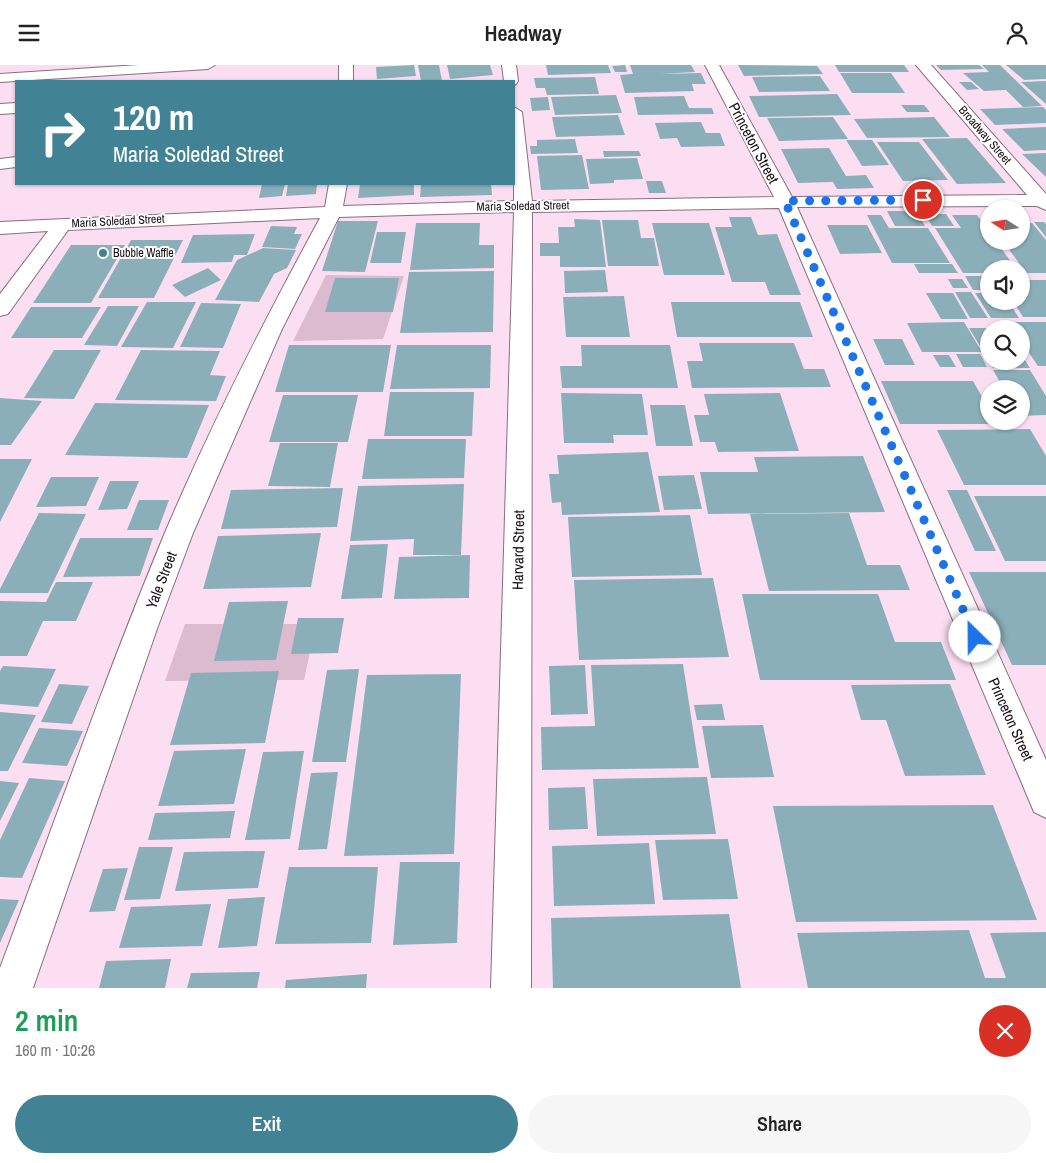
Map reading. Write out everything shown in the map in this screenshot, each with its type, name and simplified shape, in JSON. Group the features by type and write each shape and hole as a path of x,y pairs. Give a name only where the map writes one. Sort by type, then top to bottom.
{"street":[{"path":"0,78 200,65"},
{"path":"188,80 200,65"},
{"path":"346,65 346,80"},
{"path":"509,65 511,80"},
{"name":"Princeton Street","path":"712,65 785,201 1046,800"},
{"name":"Broadway Street","path":"923,65 1045,201"},
{"path":"0,109 15,107"},
{"name":"Harvard Street","path":"511,988 523,205 515,121"},
{"name":"Maria Soledad Street","path":"0,228 63,224 335,197 523,205 785,201 1045,201"},
{"name":"Yale Street","path":"13,988 143,626 179,533 271,329 335,197"},
{"path":"0,309 63,224"}],"shaded area":[{"path":"326,275 404,276 383,339 293,341"},
{"path":"185,624 316,624 304,680 165,681"}],"building":[{"path":"414,65 416,76 377,79 376,67"},
{"path":"418,65 439,65 442,80 421,80"},
{"path":"447,65 490,65 493,75 450,79"},
{"path":"546,65 608,65 611,73 548,75"},
{"path":"625,65 627,72 615,72 612,66"},
{"path":"630,65 691,65 695,72 660,74 701,73 706,84 692,84 694,91 625,93 620,75 633,74"},
{"path":"738,65 817,66 823,74 744,76"},
{"path":"835,65 904,65 909,72 839,72"},
{"path":"936,65 979,65 984,69 941,70"},
{"path":"982,65 1000,65 1042,106 1023,107 1006,90 984,91 963,73 989,72"},
{"path":"1006,65 1046,65 1046,79 1024,80"},
{"path":"840,73 891,73 905,93 852,93"},
{"path":"820,76 830,91 759,92 752,77"},
{"path":"595,77 599,94 547,95 545,88 536,88 534,78"},
{"path":"1046,81 1046,104 1021,82"},
{"path":"959,82 971,82 979,89 967,90"},
{"path":"837,94 851,115 759,117 749,96"},
{"path":"616,95 622,113 555,115 551,97"},
{"path":"684,96 689,108 712,108 714,114 638,115 634,97"},
{"path":"548,97 550,110 532,111 530,98"},
{"path":"901,105 924,105 930,112 907,112"},
{"path":"1043,107 1046,110 1046,123 995,125 980,109"},
{"path":"618,115 625,135 556,137 552,117"},
{"path":"833,117 848,139 779,141 767,118"},
{"path":"934,117 950,137 867,138 854,119"},
{"path":"701,122 706,133 720,133 725,146 681,147 677,138 660,139 655,123"},
{"path":"1046,127 1046,150 1024,151 1002,129"},
{"path":"967,138 1006,183 957,184 922,139"},
{"path":"575,139 578,153 531,154 530,146 537,146 537,140"},
{"path":"846,140 872,140 889,165 862,166"},
{"path":"877,142 919,142 948,180 903,181"},
{"path":"829,148 846,176 866,175 874,188 837,189 833,182 798,183 781,149"},
{"path":"603,151 639,151 641,156 604,157"},
{"path":"1046,153 1046,177 1022,154"},
{"path":"582,155 589,189 541,190 537,156"},
{"path":"637,158 643,179 614,180 614,183 590,184 586,159"},
{"path":"646,181 662,181 666,193 649,193"},
{"path":"262,185 285,185 282,196 259,198"},
{"path":"288,185 317,185 316,194 286,196"},
{"path":"360,185 414,185 414,195 358,198"},
{"path":"421,185 491,185 492,195 420,197"},
{"path":"887,211 916,211 925,226 895,226"},
{"path":"925,214 946,214 954,226 932,226"},
{"path":"867,215 881,215 889,228 928,228 950,263 892,263"},
{"path":"952,215 977,215 980,219 980,250 1002,250 1010,260 980,260 980,273 963,273 935,228 961,228"},
{"path":"729,217 751,217 758,235 777,234 801,295 770,295 765,282 732,282 715,227 732,227"},
{"path":"574,219 600,220 606,267 560,267 560,256 540,256 540,243 559,243 558,227 575,227"},
{"path":"602,220 638,220 641,238 654,238 659,266 608,266"},
{"path":"338,221 378,221 365,272 322,271"},
{"path":"1034,222 1044,222 1046,224 1046,237"},
{"path":"416,223 480,223 479,245 494,245 494,268 410,270"},
{"path":"652,223 709,223 725,275 664,275"},
{"path":"1030,223 1032,223 1046,240 1046,273 1030,273 1030,260 1017,260 1009,250 1030,250"},
{"path":"827,225 867,225 882,253 840,254"},
{"path":"271,226 297,227 294,234 302,234 295,249 262,247"},
{"path":"377,232 406,232 401,263 370,263"},
{"path":"255,234 247,255 234,255 232,262 181,263 193,235"},
{"path":"131,240 183,240 154,298 98,298"},
{"path":"71,245 125,245 91,303 33,303"},
{"path":"263,248 296,250 287,268 274,274 259,302 215,300 237,260"},
{"path":"914,264 952,264 958,273 919,273"},
{"path":"208,268 221,280 185,297 172,285"},
{"path":"605,270 608,292 565,293 564,271"},
{"path":"494,271 493,332 400,333 409,272"},
{"path":"965,276 980,276 980,290 973,290"},
{"path":"335,278 399,278 393,312 325,312"},
{"path":"948,279 962,279 968,288 953,288"},
{"path":"1030,280 1046,280 1046,317 1023,317 1019,310 1030,310"},
{"path":"955,292 971,292 980,306 980,310 983,310 988,318 970,318"},
{"path":"926,293 953,293 968,319 941,319"},
{"path":"975,293 980,293 980,301"},
{"path":"624,296 630,337 566,337 563,297"},
{"path":"147,302 196,302 173,348 121,347"},
{"path":"671,302 800,302 813,337 677,337"},
{"path":"201,303 241,304 223,348 180,347"},
{"path":"108,306 139,306 117,346 84,345"},
{"path":"31,307 101,307 82,338 11,338"},
{"path":"986,310 1014,310 1019,318 991,318"},
{"path":"964,322 980,349 980,352 922,352 907,323"},
{"path":"1030,322 1046,322 1046,366 1038,366 1030,354"},
{"path":"969,328 980,328 980,346"},
{"path":"873,339 902,339 915,365 885,365"},
{"path":"699,343 794,343 804,369 824,369 831,387 692,388 687,361 703,361"},
{"path":"289,345 391,345 383,392 275,392"},
{"path":"397,345 491,345 490,388 390,389"},
{"path":"581,345 670,345 678,388 562,388 560,366 582,366"},
{"path":"54,350 101,350 74,399 24,398"},
{"path":"141,350 220,351 210,375 226,376 216,401 115,400"},
{"path":"956,354 980,354 980,367 963,367"},
{"path":"933,355 949,355 956,367 940,367"},
{"path":"993,370 1030,370 1046,396 1046,415 1030,416 1030,380 999,380"},
{"path":"881,381 973,381 980,393 980,424 900,424"},
{"path":"390,392 474,392 472,436 384,436"},
{"path":"561,393 642,394 648,435 613,435 614,443 564,443"},
{"path":"780,393 799,451 718,452 715,442 700,442 694,415 709,415 704,394"},
{"path":"283,395 358,395 348,442 269,442"},
{"path":"0,398 42,401 11,445 0,445"},
{"path":"95,403 209,405 187,458 65,455"},
{"path":"650,405 685,405 693,446 656,446"},
{"path":"1030,429 1046,456 1046,485 964,485 937,430"},
{"path":"368,439 466,439 464,478 362,479"},
{"path":"280,443 338,443 330,487 268,486"},
{"path":"648,452 660,512 562,515 561,502 552,503 549,474 559,474 557,455"},
{"path":"863,456 885,512 708,514 700,472 758,472 754,457"},
{"path":"0,459 32,459 0,522"},
{"path":"694,475 702,509 664,510 658,476"},
{"path":"51,477 99,477 86,506 36,507"},
{"path":"110,481 139,481 127,509 98,510"},
{"path":"464,484 461,555 413,555 414,539 350,541 358,486"},
{"path":"343,488 337,527 221,529 231,490"},
{"path":"947,490 967,490 996,551 975,551"},
{"path":"974,496 1046,496 1046,561 1005,561"},
{"path":"139,500 169,500 158,530 127,530"},
{"path":"39,513 86,514 48,593 0,593 0,589"},
{"path":"849,513 867,565 900,565 910,590 769,591 750,514"},
{"path":"690,515 702,575 572,577 568,517"},
{"path":"321,533 311,587 203,589 218,536"},
{"path":"80,538 153,538 140,576 63,577"},
{"path":"388,544 382,598 341,599 350,545"},
{"path":"470,555 469,598 394,599 399,557"},
{"path":"969,572 1046,572 1046,665 1012,665"},
{"path":"713,578 729,657 579,660 574,580"},
{"path":"56,582 93,582 76,621 43,621 27,656 0,656 0,601 46,602"},
{"path":"742,594 878,594 895,642 941,642 956,680 760,680"},
{"path":"288,601 276,660 214,661 229,602"},
{"path":"298,618 344,618 338,653 291,654"},
{"path":"683,664 699,768 542,770 541,727 595,726 591,665"},
{"path":"585,665 588,714 551,715 549,666"},
{"path":"3,666 56,669 38,707 0,704 0,671"},
{"path":"359,669 346,762 312,762 327,670"},
{"path":"279,671 265,743 170,745 191,673"},
{"path":"461,674 454,854 344,856 367,675"},
{"path":"59,684 89,686 72,724 41,722"},
{"path":"950,684 986,775 905,776 886,720 861,720 851,685"},
{"path":"722,704 725,720 697,720 694,705"},
{"path":"0,712 36,715 8,771 0,771"},
{"path":"763,725 774,777 711,778 702,726"},
{"path":"39,728 83,731 67,766 22,763"},
{"path":"246,749 234,804 158,806 174,751"},
{"path":"304,751 290,839 245,840 263,752"},
{"path":"338,772 327,849 298,850 311,773"},
{"path":"707,777 716,834 597,836 593,779"},
{"path":"29,778 65,781 22,878 0,877 0,840"},
{"path":"0,781 19,783 0,821"},
{"path":"585,787 588,829 549,830 548,788"},
{"path":"993,805 1037,920 796,922 773,806"},
{"path":"235,811 230,838 148,840 155,813"},
{"path":"728,839 738,899 663,900 655,840"},
{"path":"649,843 655,904 554,906 552,846"},
{"path":"139,847 173,847 160,899 124,900"},
{"path":"265,851 258,888 175,891 184,852"},
{"path":"400,862 460,862 457,943 393,945"},
{"path":"289,867 378,867 371,943 275,944"},
{"path":"128,868 115,911 89,912 103,869"},
{"path":"265,897 257,946 218,948 228,899"},
{"path":"0,899 19,900 0,943"},
{"path":"211,904 202,946 119,948 131,907"},
{"path":"729,914 741,988 553,988 551,918"},
{"path":"969,930 985,978 1006,978 990,933 1046,932 1046,988 808,988 797,933"},
{"path":"171,959 165,988 99,988 106,961"},
{"path":"260,972 257,988 187,988 191,973"},
{"path":"367,974 366,988 285,988 286,980"}],"place":[{"name":"Bubble Waffle","path":"103,253"}],"route":[{"path":"923,200 785,201 975,637"}]}
